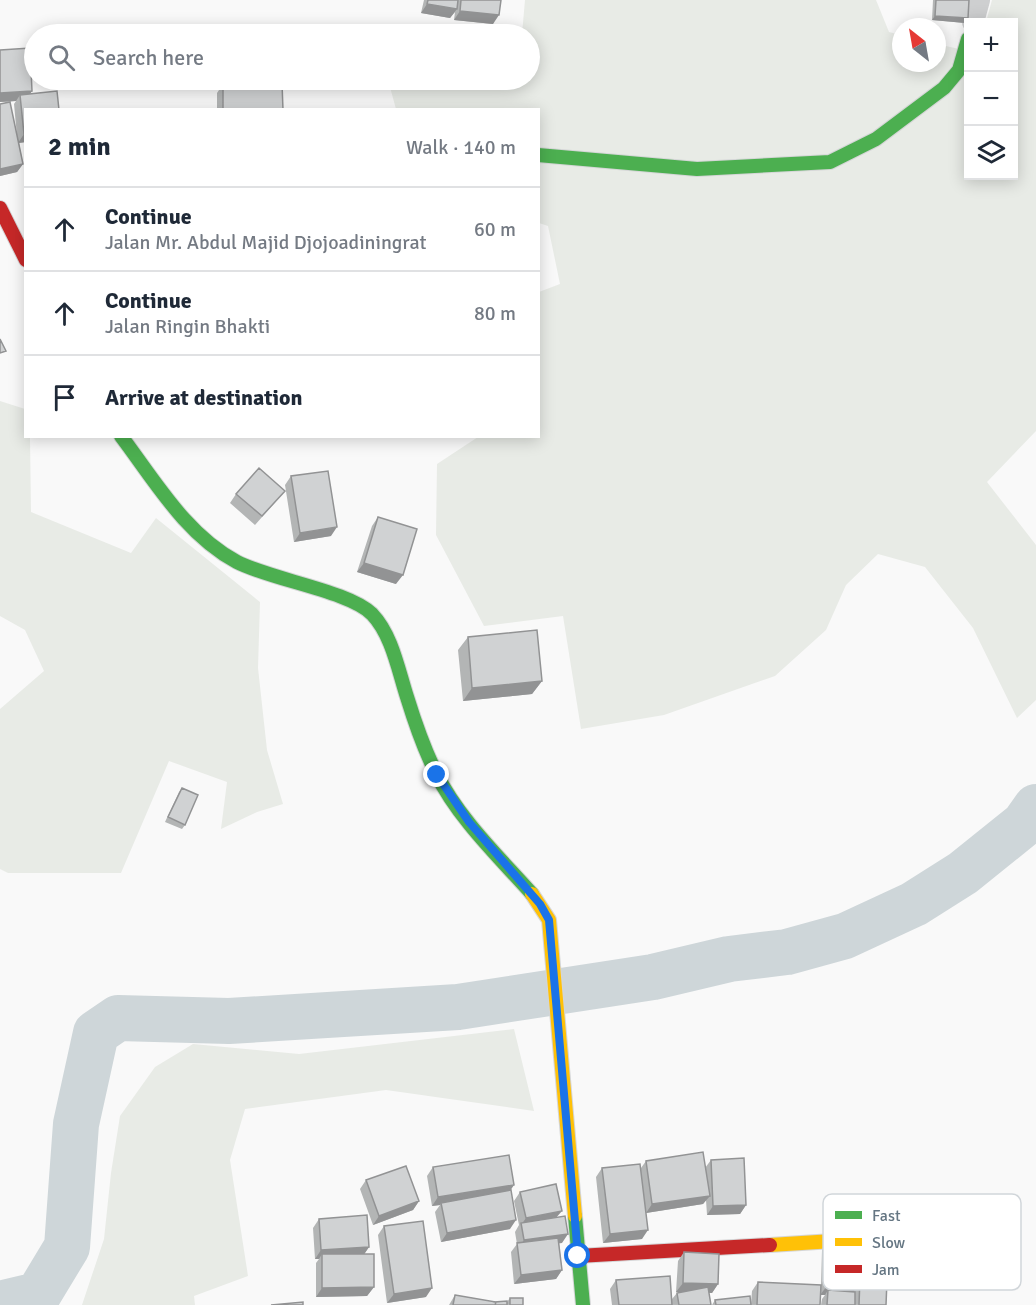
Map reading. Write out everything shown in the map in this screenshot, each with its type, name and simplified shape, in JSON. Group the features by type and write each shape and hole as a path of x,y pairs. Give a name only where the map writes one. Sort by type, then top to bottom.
{"street":[{"path":"974,18 979,0"},
{"path":"540,155 697,169 830,162 845,159 900,122 954,78 964,52"},
{"path":"0,208 24,256"},
{"path":"123,438 189,525 223,554 252,568 357,602 371,613 385,630 392,647 415,723 437,775 469,822 540,904 549,920 583,1305"},
{"path":"578,1256 823,1242"}],"shaded area":[{"path":"525,0 876,0 889,32 892,33 892,72 946,72 946,46 964,50 964,180 1018,180 1018,18 987,18 992,0 1036,0 1036,431 987,482 1036,545 1036,700 1017,718 973,628 925,567 878,554 846,585 826,630 775,676 664,715 581,729 563,616 484,626 436,535 437,464 476,438 540,438 540,292 560,284 548,226 540,223 540,108 396,108 391,90 540,90 540,24 523,24"},
{"path":"0,401 24,409 24,438 30,438 31,512 131,553 156,518 260,602 258,668 267,750 283,804 257,812 221,829 227,782 169,761 121,873 8,873 0,869 0,709 44,671 25,630 0,616"},
{"path":"514,1029 534,1111 386,1090 245,1109 230,1160 248,1276 194,1296 195,1305 82,1305 104,1239 120,1116 155,1067 193,1044 299,1054"}],"building":[{"path":"428,0 458,0 457,9 427,4"},
{"path":"461,0 501,0 499,15 460,11"},
{"path":"936,0 969,0 968,18 935,16"},
{"path":"24,48 24,90 32,91 0,93 0,50"},
{"path":"223,90 282,90 283,108 223,108"},
{"path":"57,91 59,108 24,108 24,134 20,95"},
{"path":"10,102 23,164 0,169 0,104"},
{"path":"0,339 6,351 0,353"},
{"path":"259,468 285,491 262,516 236,494"},
{"path":"328,471 337,527 300,533 291,476"},
{"path":"378,517 417,529 403,575 364,563"},
{"path":"537,630 542,681 472,688 468,637"},
{"path":"182,788 198,795 185,825 168,817"},
{"path":"703,1152 710,1196 652,1204 646,1161"},
{"path":"509,1155 514,1185 438,1197 433,1167"},
{"path":"744,1158 746,1205 713,1206 711,1160"},
{"path":"640,1164 648,1230 610,1234 602,1168"},
{"path":"406,1166 419,1201 379,1216 366,1180"},
{"path":"556,1184 562,1211 526,1218 520,1192"},
{"path":"511,1190 516,1220 447,1233 441,1203"},
{"path":"367,1215 369,1247 321,1250 319,1219"},
{"path":"565,1216 568,1234 524,1240 521,1223"},
{"path":"423,1221 432,1288 394,1294 384,1226"},
{"path":"558,1238 562,1270 521,1275 517,1243"},
{"path":"684,1252 719,1254 718,1284 683,1283"},
{"path":"322,1254 374,1254 374,1287 322,1288"},
{"path":"670,1276 672,1305 619,1305 616,1280"},
{"path":"758,1282 821,1285 820,1305 757,1305"},
{"path":"708,1287 711,1305 679,1305 677,1293"},
{"path":"828,1290 855,1292 855,1305 827,1305"},
{"path":"860,1290 887,1290 886,1305 859,1305"},
{"path":"455,1295 496,1302 495,1305 453,1305"},
{"path":"750,1296 751,1305 716,1305 715,1300"},
{"path":"510,1298 523,1298 523,1305 510,1305"},
{"path":"507,1301 507,1305 495,1305 496,1302 494,1302"},
{"path":"303,1302 303,1305 271,1305"}],"waterway":[{"path":"0,1304 38,1295 67,1247 76,1124 96,1033 118,1018 229,1021 458,1007 653,977 729,959 787,952 845,936 914,904 963,873 1024,824 1036,807"}],"traffic: fast":[{"path":"540,155 697,169 830,162 876,139 944,88 959,70 964,53"},
{"path":"122,438 173,506 202,537 219,551 252,568 346,599 372,614 385,632 420,736 445,790 480,837 532,894"},
{"path":"575,1216 583,1305"}],"traffic: slow":[{"path":"532,894 549,920 575,1216"},
{"path":"770,1245 823,1242"}],"traffic: jam":[{"path":"0,208 24,256"},
{"path":"578,1256 770,1245"}],"route":[{"path":"437,775 469,822 540,904 549,920 570,1186 578,1256"}]}
